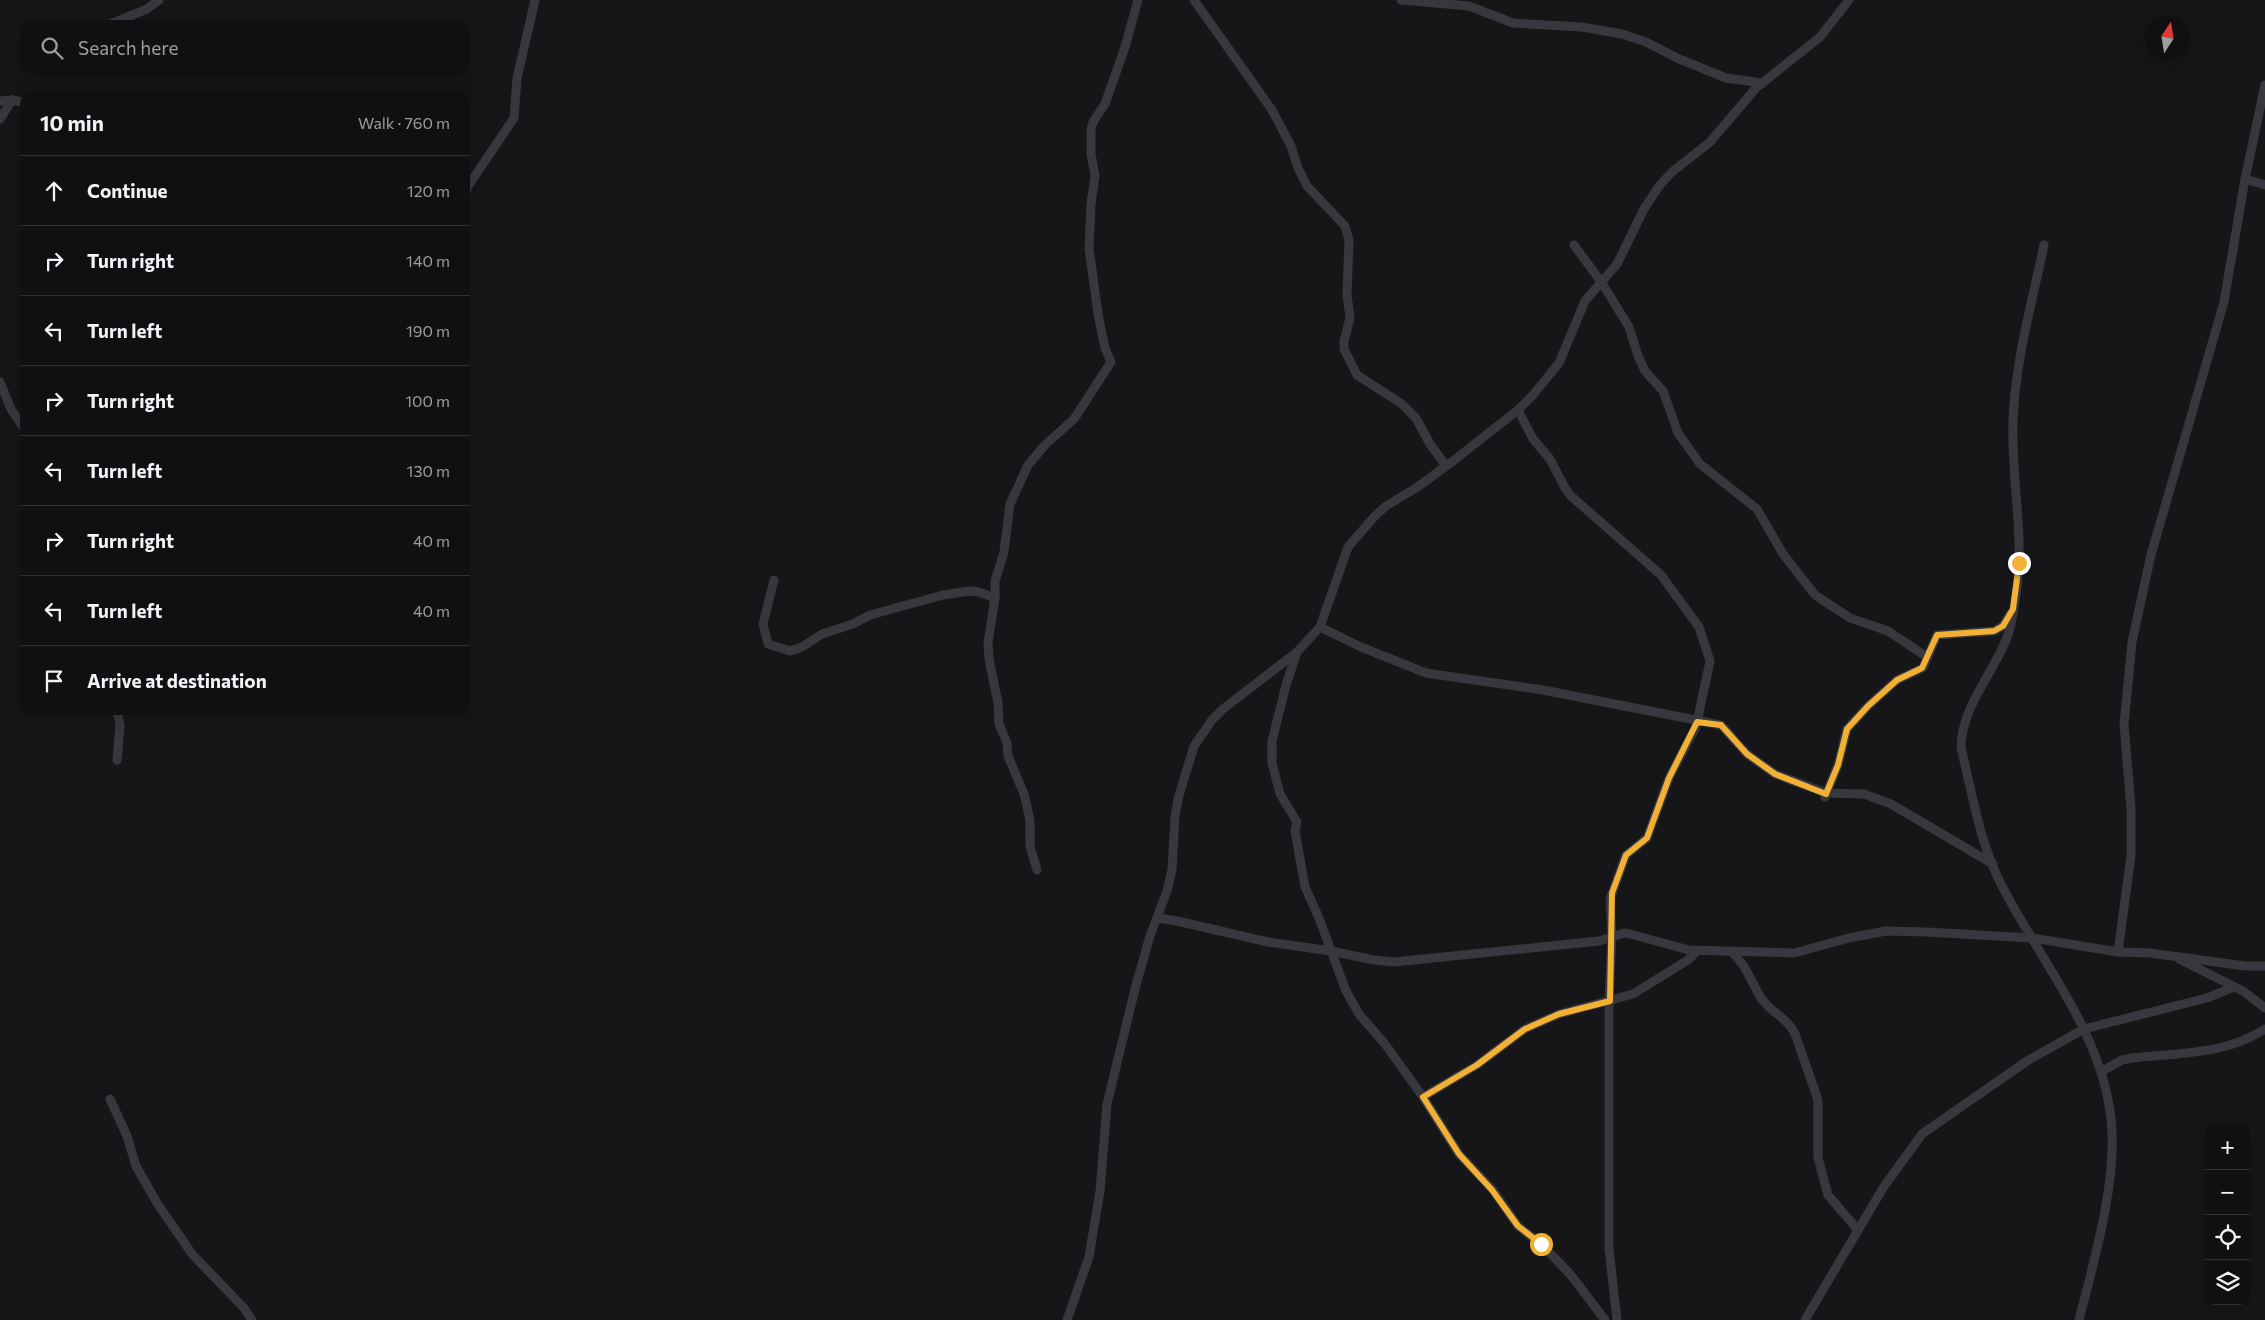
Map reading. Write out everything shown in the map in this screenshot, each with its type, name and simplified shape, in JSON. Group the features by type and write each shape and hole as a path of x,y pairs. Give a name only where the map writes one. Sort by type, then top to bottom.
{"street":[{"path":"120,20 147,9 159,0"},
{"path":"470,183 514,118 517,78 535,0"},
{"path":"1037,870 1030,846 1030,820 1024,794 1008,756 1006,743 999,724 998,703 989,659 988,643 995,598 995,581 1004,552 1010,504 1028,465 1080,411 1111,362 1098,314 1090,263 1089,231 1095,176 1091,154 1091,130 1092,122 1105,104 1126,46 1138,0"},
{"path":"1194,0 1272,110 1291,146 1298,168 1307,186 1345,226 1349,240 1347,295 1350,318 1344,349 1357,374 1402,404 1416,418 1430,444 1446,466"},
{"path":"1402,0 1469,6 1513,23 1582,26 1622,34 1646,42 1677,58 1726,78 1762,83"},
{"path":"1067,1320 1089,1257 1100,1191 1107,1104 1136,985 1172,870 1178,799 1194,746 1223,708 1297,652 1320,627 1345,555 1355,537 1386,506 1416,488 1518,410 1554,372 1581,309 1594,289 1602,283 1617,264 1644,209 1659,186 1672,172 1710,142 1762,83 1820,37 1849,0"},
{"path":"2118,952 2131,855 2131,808 2124,724 2132,642 2151,555 2224,302 2245,180 2265,85"},
{"path":"0,101 12,100 20,102"},
{"path":"0,120 12,100"},
{"path":"2245,180 2265,185"},
{"path":"1574,245 1602,283 1629,327 1645,371 1663,391 1678,433 1700,464 1757,508 1783,554 1815,595 1850,618 1888,631 1927,656"},
{"path":"2044,245 2014,396 2013,424 2019,563 2013,609 2006,639 1970,711 1961,737 1961,748 1978,822 2006,894 2084,1029 2102,1071 2112,1121 2110,1173 2098,1246 2079,1320"},
{"path":"0,382 11,409 20,422"},
{"path":"1518,410 1533,439 1550,459 1564,488 1661,575 1699,627 1710,661 1697,722 1669,778 1647,838 1629,853 1625,859 1610,899 1612,936 1609,1249 1616,1320"},
{"path":"774,580 762,624 768,644 771,647 790,651 802,647 822,634 853,624 870,615 943,595 979,592 995,598"},
{"path":"979,592 995,581"},
{"path":"1825,795 1838,765 1847,729 1868,706 1897,680 1922,668 1937,635 1998,630 2003,626 2013,609"},
{"path":"1320,627 1361,648 1426,673 1543,690 1697,722 1721,725 1747,754 1775,774 1825,795 1864,794 1891,804 1993,864"},
{"path":"1297,652 1286,685 1272,741 1272,763 1280,794 1297,822 1295,831 1305,888 1346,991 1359,1014 1385,1044 1423,1097 1459,1154 1492,1190 1518,1226 1541,1244 1570,1274 1605,1320"},
{"path":"117,760 120,726 118,715"},
{"path":"1158,918 1268,942 1394,962 1599,941 1612,936 1630,934 1697,951 1802,952 1839,941 1886,931 2032,938 2118,952 2172,956 2245,966 2265,966"},
{"path":"1423,1097 1477,1065 1525,1029 1559,1014 1633,994 1688,960 1697,951"},
{"path":"1732,952 1746,968 1761,998 1792,1026 1796,1034 1818,1100 1818,1158 1828,1195 1857,1230"},
{"path":"2172,956 2234,986 2265,1008"},
{"path":"1805,1320 1883,1188 1922,1134 2027,1061 2084,1029 2207,998 2234,986"},
{"path":"2102,1071 2122,1060 2132,1058 2228,1047 2265,1029"},
{"path":"110,1099 128,1136 136,1166 157,1203 192,1254 243,1307 252,1320"}],"route":[{"path":"1541,1244 1518,1226 1492,1190 1459,1154 1423,1097 1477,1065 1525,1029 1548,1017 1610,1001 1612,936 1610,899 1626,855 1647,838 1669,778 1697,722 1721,725 1747,754 1775,774 1826,794 1838,765 1847,729 1868,706 1897,680 1907,673 1922,668 1937,635 1994,631 2003,626 2013,609 2019,563"}]}
